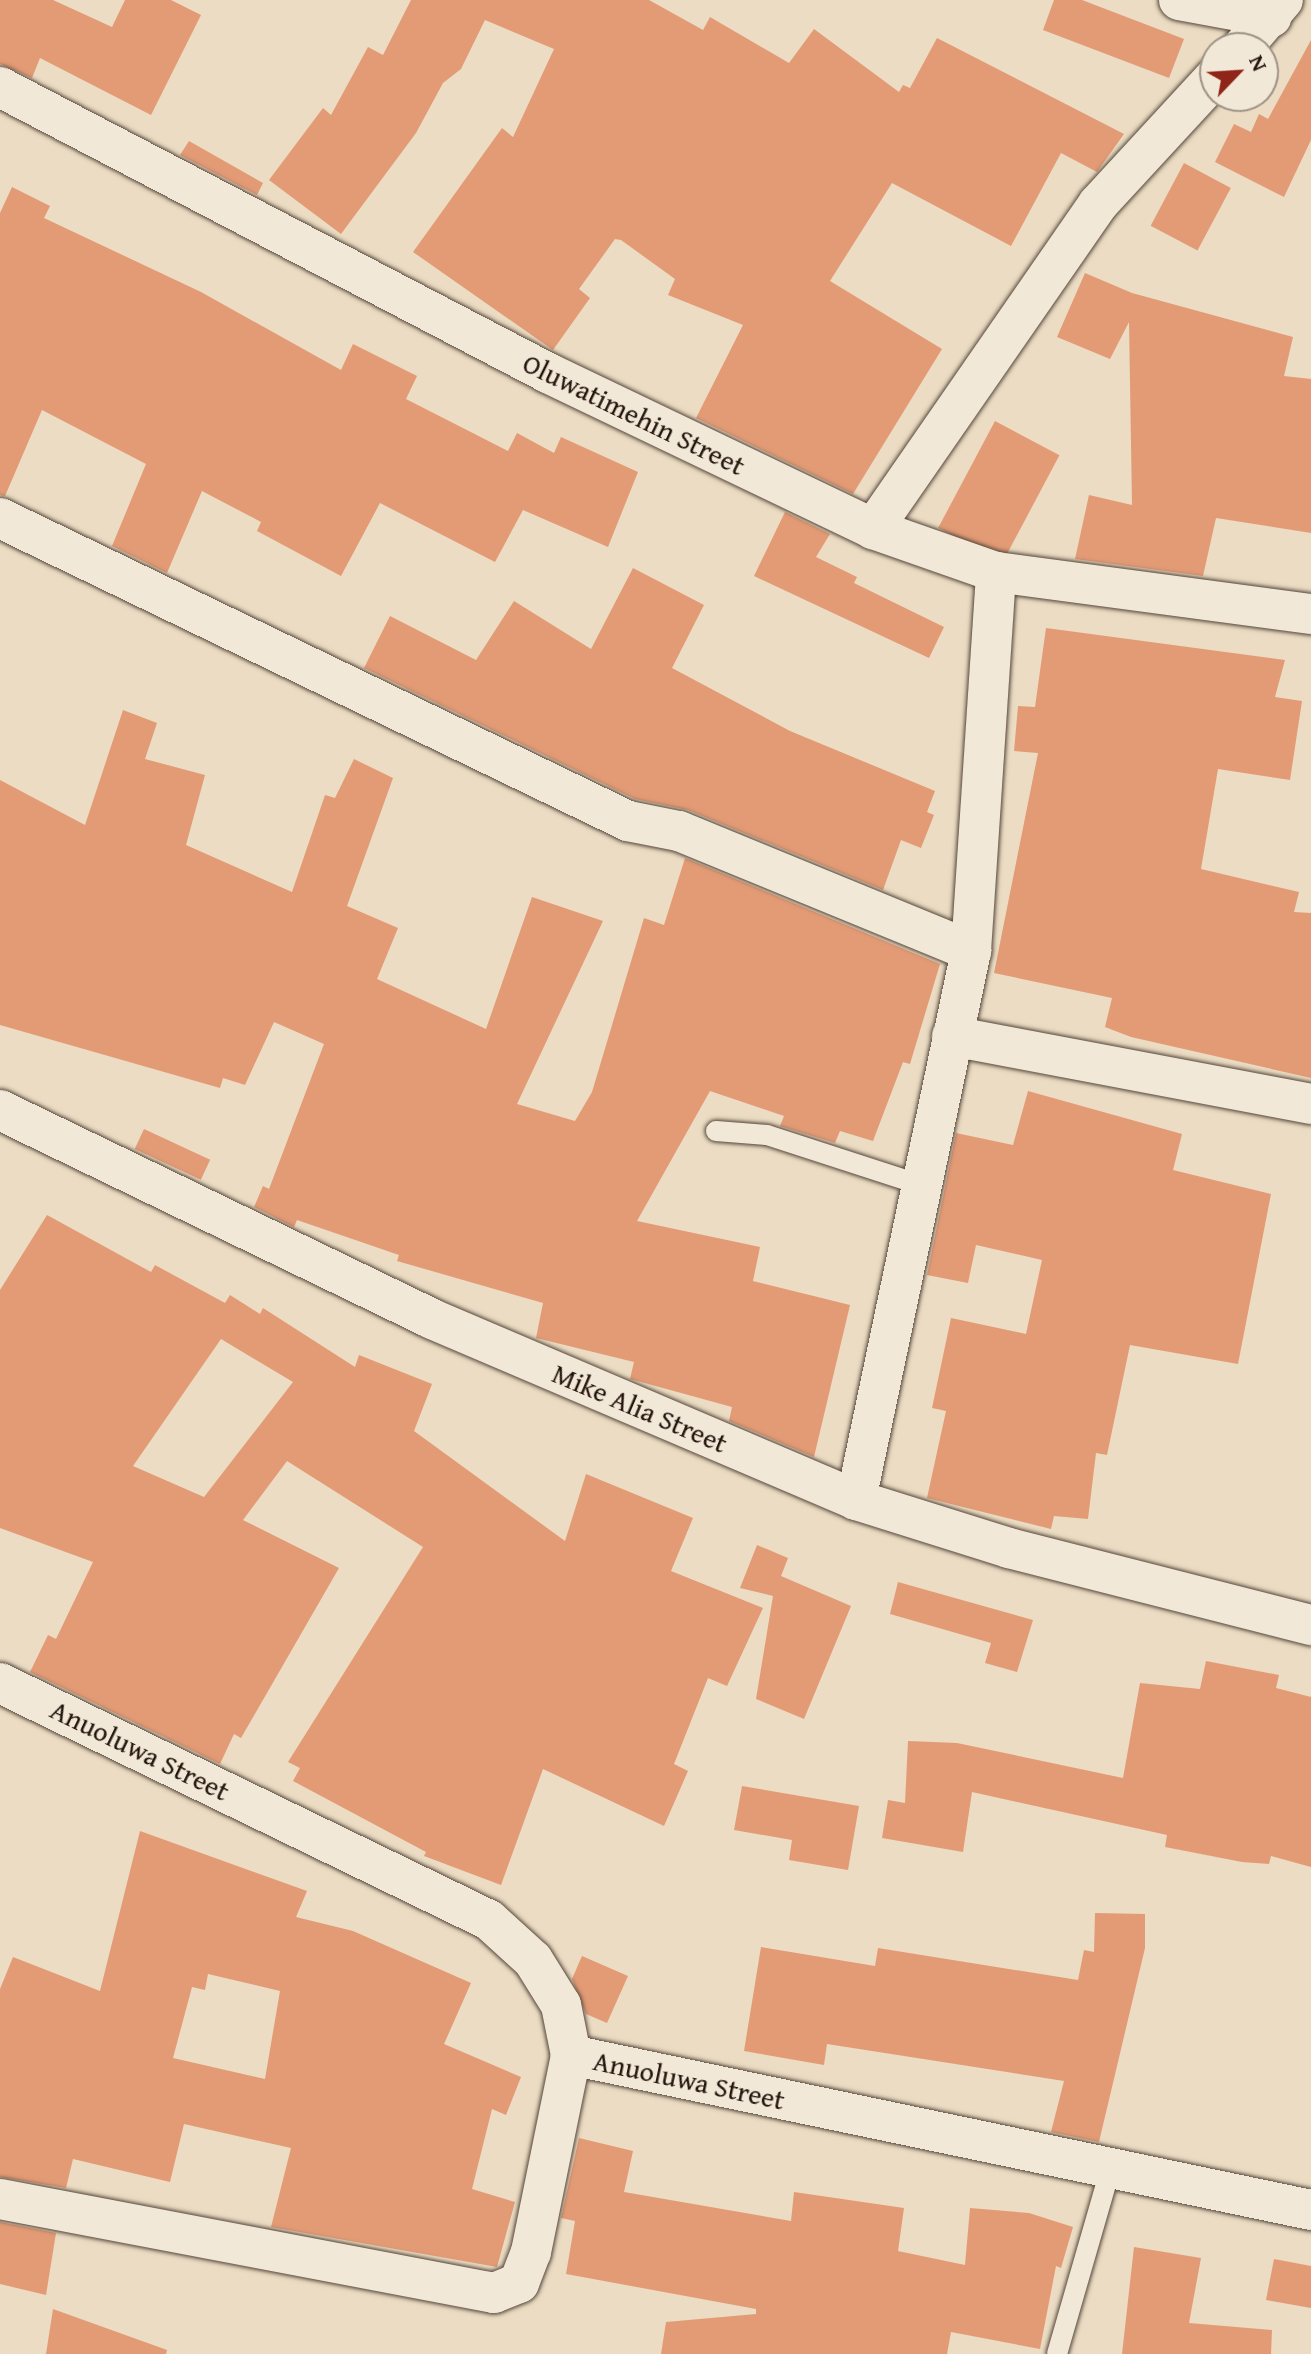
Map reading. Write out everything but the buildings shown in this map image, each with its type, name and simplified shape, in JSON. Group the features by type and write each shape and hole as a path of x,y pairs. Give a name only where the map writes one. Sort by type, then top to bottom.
{"street":[{"path":"1179,0 1277,8"},
{"path":"1256,32 1277,8"},
{"name":"Oluwatimehin Street","path":"0,87 548,373 873,529 996,572 1311,614"},
{"path":"873,529 1098,204 1199,94"},
{"path":"0,518 614,814 679,831 971,951"},
{"path":"856,1500 971,951 996,572"},
{"path":"952,1036 1311,1104"},
{"name":"Mike Alia Street","path":"0,1110 432,1319 856,1500 1009,1548 1311,1625"},
{"name":"Anuoluwa Street","path":"0,1683 489,1920 533,1960 561,2005 571,2055 1311,2210"},
{"path":"0,2199 494,2293 519,2283 531,2252 571,2055"}],"lane":[{"path":"716,1131 767,1135 921,1185"},
{"path":"1057,2354 1110,2170"}]}
